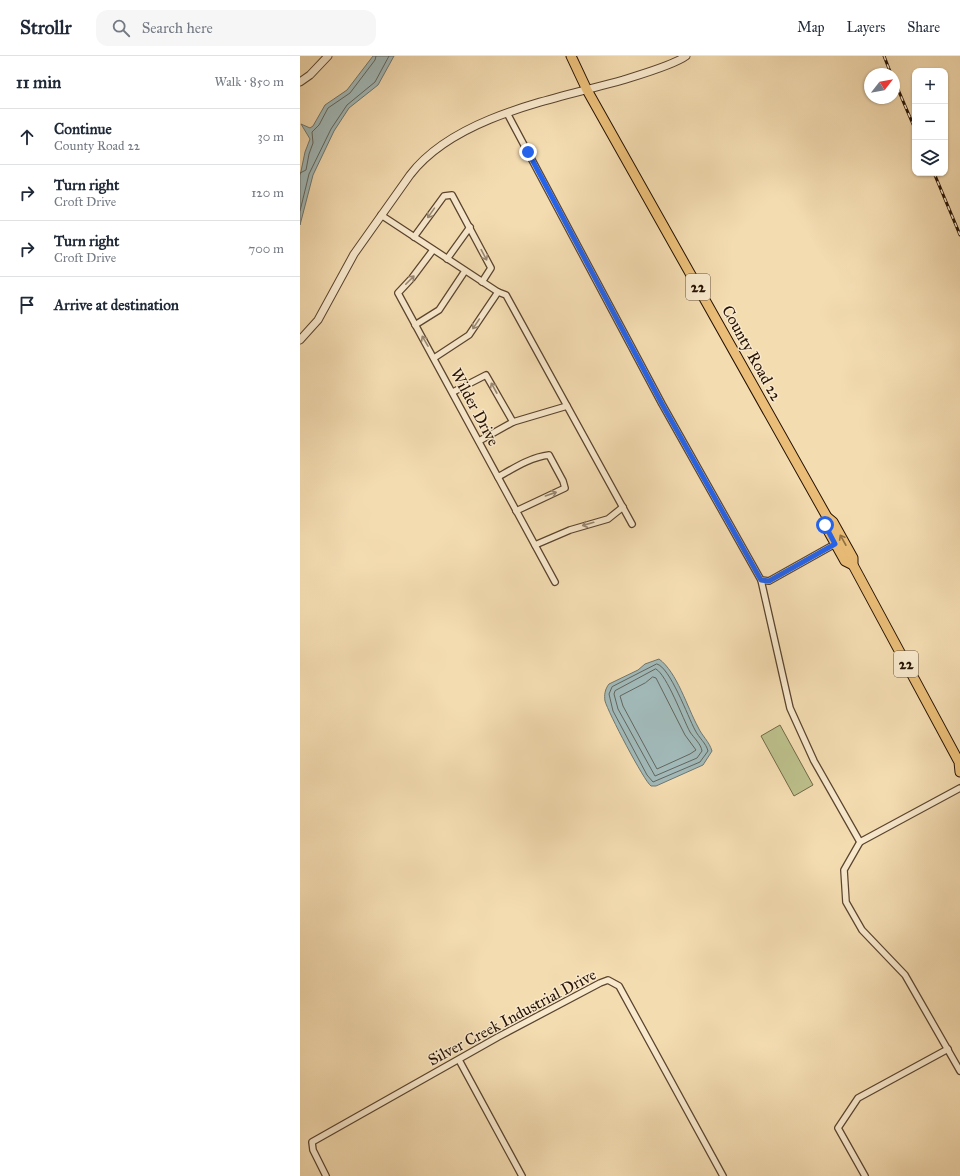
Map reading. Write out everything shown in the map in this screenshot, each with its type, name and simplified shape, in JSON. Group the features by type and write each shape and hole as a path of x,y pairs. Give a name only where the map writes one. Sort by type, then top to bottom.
{"main road":[{"name":"County Road 22","path":"571,56 587,90 827,517 833,522 853,558 853,565 960,766"},
{"name":"County Road 22","path":"827,517 825,525 835,544 845,561 853,565"}],"street":[{"path":"300,82 310,75 328,56"},
{"path":"300,340 318,320 354,254 419,163 453,137 477,125 507,113 637,76 686,56"},
{"path":"507,113 662,404 761,580 790,708 814,761 860,842"},
{"path":"414,237 444,196 452,195 491,268 482,282"},
{"path":"381,215 432,250 498,292 506,295 632,524"},
{"path":"447,259 470,227"},
{"name":"Wilder Drive","path":"432,250 412,278 398,293 555,582"},
{"path":"415,324 439,310 465,271"},
{"path":"434,358 469,335 498,292"},
{"path":"453,392 486,376 513,422"},
{"path":"479,441 513,422 567,406"},
{"path":"498,477 523,463 549,455 563,481 565,488 559,492 549,494 516,511"},
{"path":"535,545 570,530 608,519 623,507"},
{"path":"761,580 769,581 835,544"},
{"path":"960,788 860,842 844,870 846,902 862,930 905,975 960,1071"},
{"name":"Silver Creek Industrial Drive","path":"326,1176 313,1150 312,1142 498,1037 600,983 612,981 619,986 723,1176"},
{"path":"865,1176 838,1128 858,1098 948,1049"},
{"path":"459,1060 522,1176"}],"green space":[{"path":"780,725 813,785 794,796 761,736"}],"water":[{"path":"373,56 394,56 378,85 349,108 334,131 313,175 300,225 300,176 305,152 310,139 301,124 310,128 313,126 325,105 347,90"},
{"path":"659,659 671,672 694,719 712,751 703,765 656,786 651,786 634,760 619,731 605,701 605,694 609,684 638,670 645,664"}],"railway":[{"path":"884,56 889,68"},
{"path":"900,94 912,122"},
{"path":"935,176 960,235"}],"route":[{"path":"528,152 571,236 662,404 698,465 741,546 761,580 769,581 835,544 825,525"}]}
